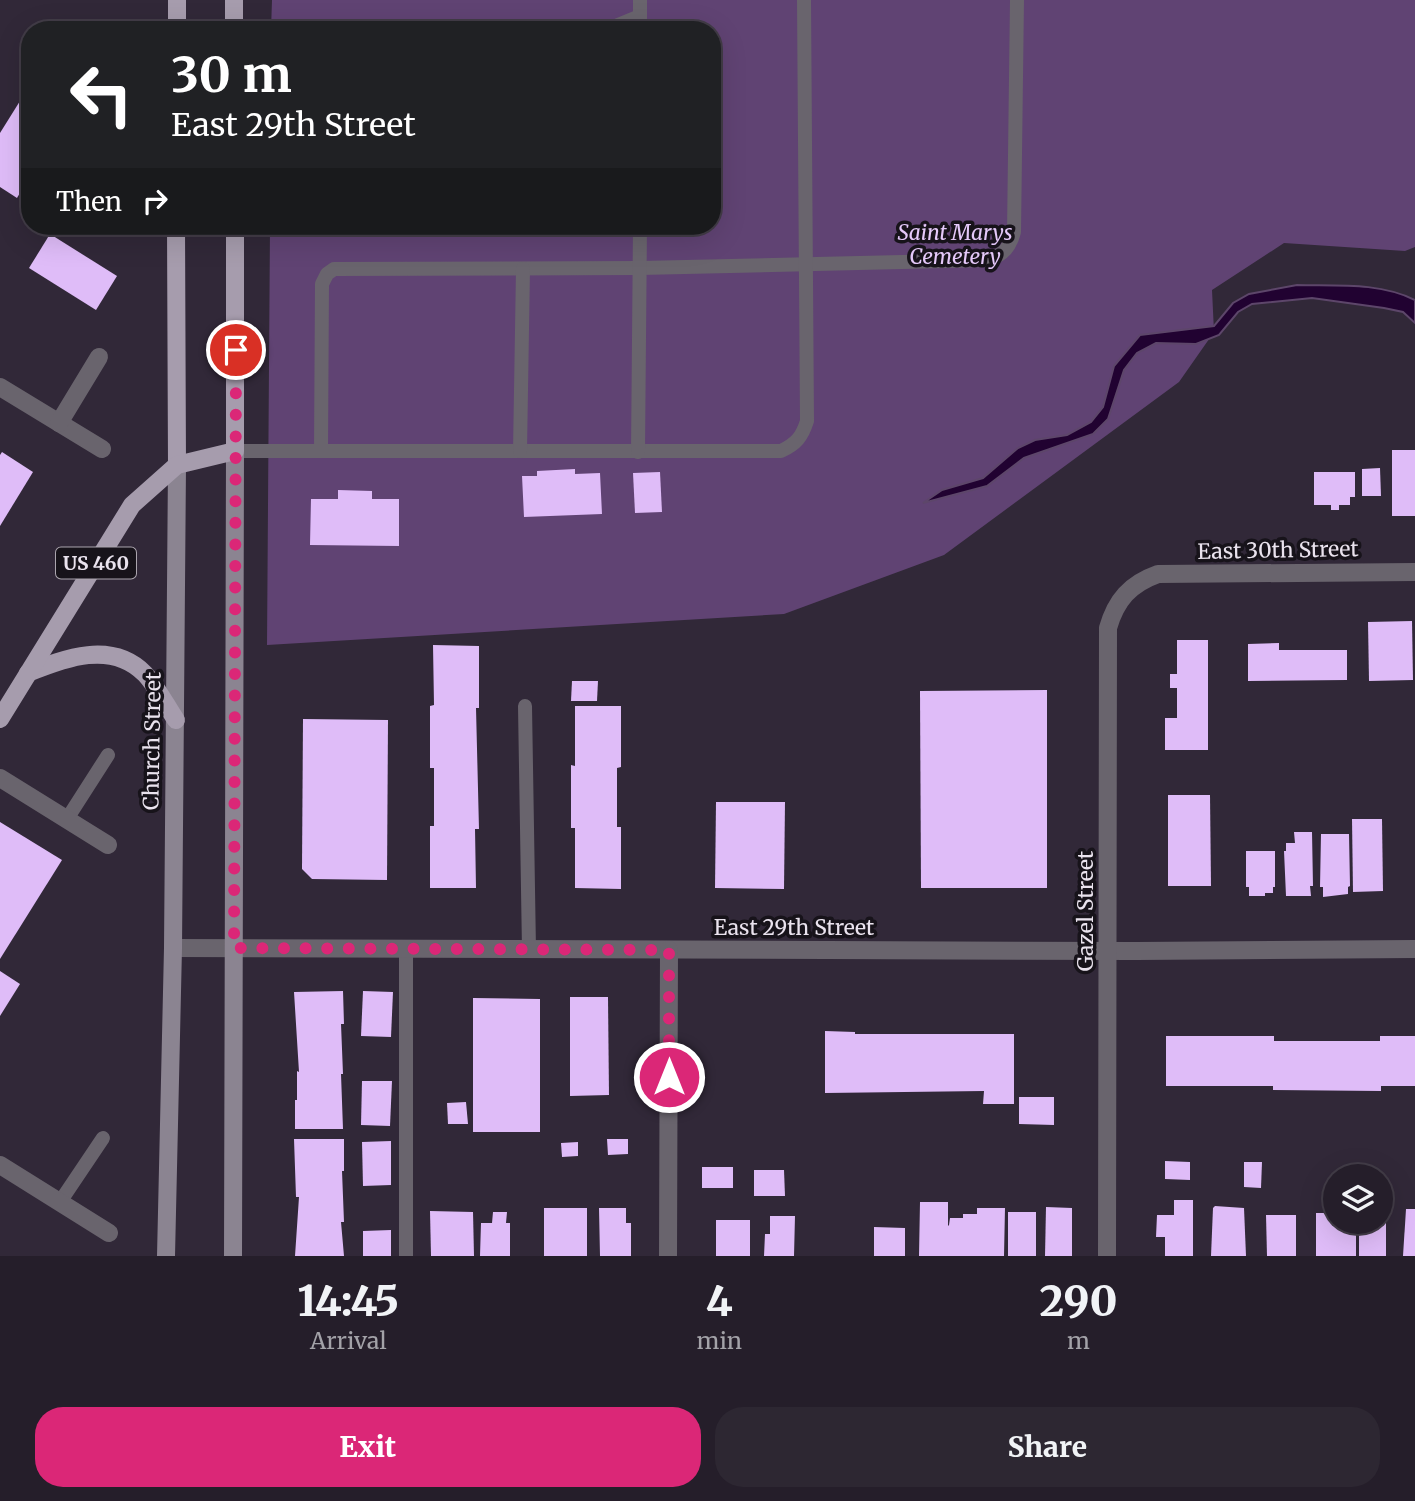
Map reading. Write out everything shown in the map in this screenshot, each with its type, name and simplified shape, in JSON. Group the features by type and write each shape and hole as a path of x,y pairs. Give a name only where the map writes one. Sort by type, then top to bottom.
{"main road":[{"path":"177,0 177,21"},
{"path":"234,0 234,21"},
{"name":"Church Street","path":"166,1256 176,720 176,235"},
{"path":"233,1256 235,235"},
{"name":"US 460","path":"0,719 132,505 177,465 235,451"},
{"path":"28,673 76,656 110,655 133,665 145,674 176,720"}],"street":[{"path":"59,423 99,357"},
{"path":"0,387 102,449"},
{"name":"East 30th Street","path":"1142,580 1158,574 1415,572"},
{"name":"Gazel Street","path":"1107,1256 1105,1106 1108,628 1114,609 1126,592 1142,580"},
{"path":"0,778 108,845"},
{"name":"East 29th Street","path":"173,948 1415,949"},
{"path":"668,1256 669,950"},
{"path":"0,1164 109,1233"}],"lane":[{"path":"640,0 640,21"},
{"path":"235,451 781,452 794,445 803,433 807,421 804,0"},
{"path":"321,450 322,284 327,274 334,269 640,268 989,260 1000,256 1010,246 1014,232 1017,0"},
{"path":"638,452 640,235"},
{"path":"520,451 523,269"},
{"path":"525,706 529,950"},
{"path":"67,819 108,755"},
{"path":"406,950 406,1256"},
{"path":"60,1202 103,1138"}],"green space":[{"name":"Saint Marys Cemetery","path":"272,0 1415,0 1415,247 1405,251 1284,243 1212,290 1214,332 1179,382 944,555 784,614 267,645 270,235 721,235 721,21 271,21"}],"shaded area":[{"path":"1297,285 1357,286 1401,294 1415,300 1415,323 1403,312 1312,298 1252,304 1238,312 1219,335 1196,344 1156,343 1137,353 1124,370 1108,419 1093,434 1024,458 987,486 923,503 942,490 983,478 1018,448 1035,440 1067,435 1091,422 1103,407 1114,366 1140,335 1214,326 1233,303 1249,294"}],"building":[{"path":"21,99 21,191 17,198 0,187 0,133"},
{"path":"52,235 117,276 96,310 29,268"},
{"path":"1392,450 1415,450 1415,516 1392,516"},
{"path":"2,452 33,472 0,526 0,455"},
{"path":"1380,468 1381,496 1362,496 1362,469"},
{"path":"575,469 575,474 600,473 602,514 524,517 522,476 537,476 537,471"},
{"path":"660,472 662,512 635,513 633,473"},
{"path":"1314,472 1355,472 1355,497 1350,497 1350,505 1339,505 1339,510 1331,510 1331,505 1314,505"},
{"path":"338,490 372,491 372,499 399,499 399,546 310,545 311,499 338,499"},
{"path":"1412,621 1413,680 1369,681 1368,622"},
{"path":"1177,640 1208,640 1208,750 1165,750 1165,718 1177,718 1177,688 1170,688 1170,674 1177,674"},
{"path":"1279,643 1279,650 1347,650 1347,680 1248,681 1248,644"},
{"path":"433,645 479,646 479,708 476,708 479,829 475,829 476,888 430,888 430,826 434,826 434,768 430,768 430,706 434,705"},
{"path":"572,681 598,681 597,701 571,701"},
{"path":"1047,690 1047,888 921,888 920,691"},
{"path":"575,706 621,706 617,827 621,827 621,889 575,888 571,765 575,766"},
{"path":"303,719 388,720 387,880 312,879 302,869"},
{"path":"1168,795 1210,795 1211,886 1168,886"},
{"path":"716,802 785,802 784,889 715,888"},
{"path":"1352,819 1382,819 1383,891 1353,892"},
{"path":"0,822 62,860 0,959"},
{"path":"1294,832 1312,832 1311,896 1286,896 1284,851 1286,843 1295,843"},
{"path":"1321,834 1349,834 1348,894 1323,897 1323,887 1320,887"},
{"path":"1246,851 1275,851 1273,893 1249,896 1249,887 1246,887"},
{"path":"0,971 20,984 0,1016"},
{"path":"343,991 343,1129 295,1129 297,1071 299,1072 294,992"},
{"path":"363,991 393,992 391,1037 361,1036"},
{"path":"570,997 608,997 609,1095 570,1096"},
{"path":"473,998 540,999 540,1132 473,1132"},
{"path":"825,1031 855,1034 1014,1034 1014,1104 983,1104 984,1091 825,1093"},
{"path":"1166,1036 1274,1036 1274,1041 1380,1041 1380,1036 1415,1036 1415,1086 1381,1086 1381,1091 1273,1090 1273,1086 1166,1086"},
{"path":"362,1081 392,1081 390,1126 361,1125"},
{"path":"1019,1097 1054,1097 1054,1125 1019,1124"},
{"path":"466,1102 468,1124 448,1124 447,1103"},
{"path":"294,1139 344,1139 344,1222 341,1222 344,1256 295,1256 299,1197 296,1197"},
{"path":"607,1139 628,1139 628,1154 608,1155"},
{"path":"391,1141 391,1185 363,1186 362,1142"},
{"path":"578,1142 578,1156 562,1157 561,1143"},
{"path":"1165,1161 1190,1162 1190,1180 1165,1179"},
{"path":"1244,1162 1262,1162 1261,1188 1244,1187"},
{"path":"702,1167 733,1167 733,1188 702,1188"},
{"path":"754,1170 784,1170 785,1196 754,1196"},
{"path":"1174,1200 1193,1200 1193,1256 1165,1256 1165,1237 1156,1237 1157,1215 1174,1215"},
{"path":"920,1202 948,1202 948,1226 950,1218 977,1214 977,1208 1005,1208 1004,1256 919,1256"},
{"path":"1215,1206 1244,1208 1246,1256 1211,1256"},
{"path":"1046,1207 1072,1208 1072,1256 1045,1256"},
{"path":"544,1208 587,1208 587,1256 544,1256"},
{"path":"599,1208 626,1208 626,1223 631,1223 631,1256 600,1256"},
{"path":"1406,1209 1415,1209 1415,1256 1403,1256"},
{"path":"430,1211 473,1212 474,1256 431,1256"},
{"path":"493,1212 507,1212 506,1223 510,1223 510,1256 480,1256 481,1223 492,1223"},
{"path":"1008,1212 1036,1212 1036,1256 1008,1256"},
{"path":"1316,1213 1323,1213 1323,1234 1356,1234 1356,1256 1316,1256"},
{"path":"1266,1215 1296,1215 1296,1256 1267,1256"},
{"path":"770,1216 795,1216 794,1256 764,1256 765,1234 770,1234"},
{"path":"716,1220 750,1220 750,1256 716,1256"},
{"path":"874,1227 905,1228 905,1256 874,1256"},
{"path":"391,1230 391,1256 363,1256 363,1231"},
{"path":"1359,1234 1386,1234 1386,1256 1359,1256"}],"route":[{"path":"236,350 234,948 669,950 669,1077"}]}
